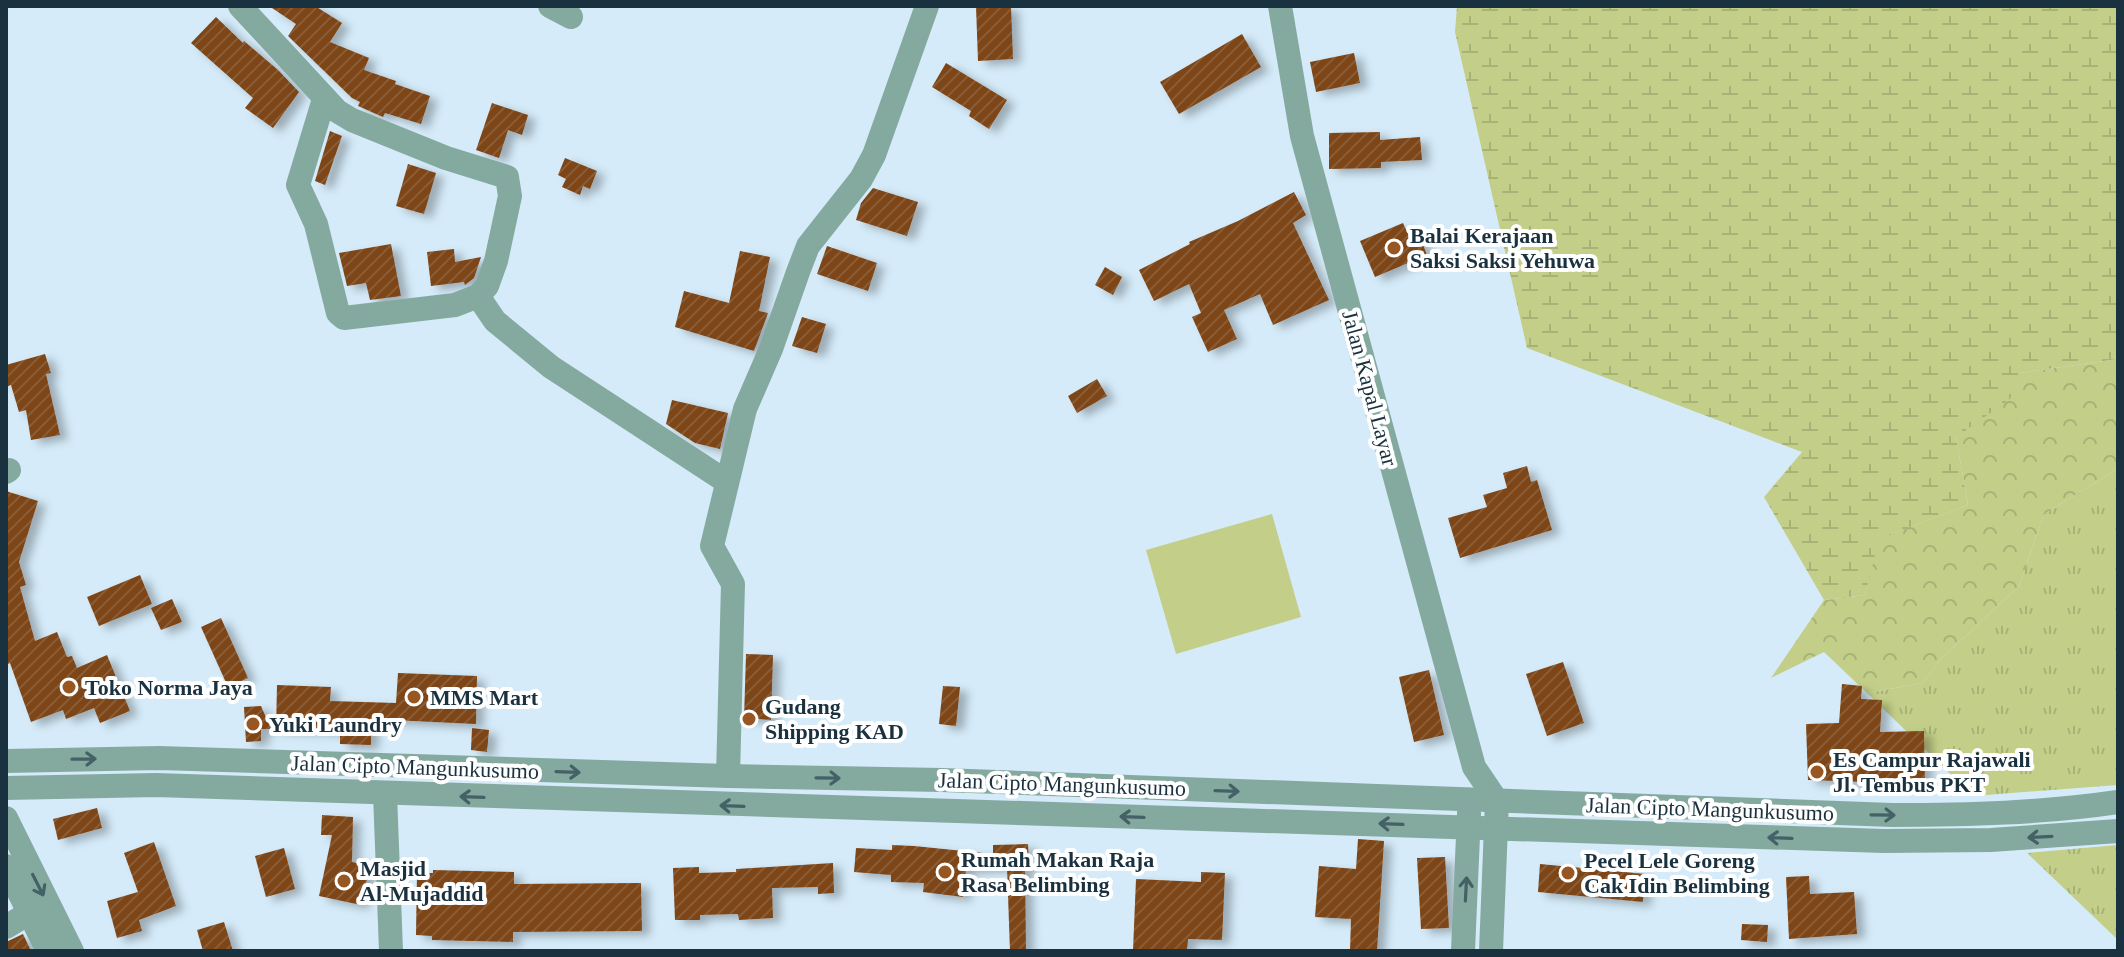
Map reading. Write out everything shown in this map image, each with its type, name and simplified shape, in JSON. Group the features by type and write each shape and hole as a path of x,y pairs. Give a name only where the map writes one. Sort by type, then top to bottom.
{"street":[{"path":"240,6 337,111 446,158 507,177 510,196 496,261 487,286 478,296 455,305 340,316 316,224 298,185 324,99"},
{"path":"728,776 733,584 712,546 745,409 771,349 808,246 861,179 874,155 927,6"},
{"name":"Jalan Kapal Layar","path":"1280,6 1302,136 1474,767"},
{"path":"478,296 495,321 551,367 727,482"},
{"name":"Jalan Cipto Mangunkusumo","path":"6,761 159,758 942,780 1892,815 2004,814 2056,811 2118,802"},
{"path":"1463,951 1469,800 1474,767"},
{"path":"1474,767 1497,801 1491,951"},
{"name":"Jalan Cipto Mangunkusumo","path":"6,788 156,785 1884,841 1991,840 2118,831"},
{"path":"385,794 391,951"},
{"path":"6,818 72,951"},
{"path":"6,866 48,951"},
{"path":"6,927 29,913"}],"green space":[{"path":"1457,6 2118,6 2118,359 2019,373 2010,399 1956,437 1968,505 1879,539 1865,595 1824,600 1764,497 1802,452 1527,348 1455,32"},
{"path":"2118,359 2118,469 2044,514 2019,586 1940,660 1923,683 1867,693 1824,652 1771,678 1824,600 1865,595 1878,539 1968,505 1956,437 2019,373"},
{"path":"2118,469 2118,785 1973,796 1867,693 1923,683 1940,660 2019,586 2044,514"},
{"path":"1272,514 1301,617 1176,654 1146,550"},
{"path":"2118,845 2118,940 2027,853"}],"building":[{"path":"269,6 315,6 342,23 330,42 369,58 364,70 430,96 421,124 385,113 383,117 358,106 360,102 352,98 288,36 296,24"},
{"path":"976,6 1011,6 1013,59 978,61"},
{"path":"216,17 299,92 273,128 245,108 253,98 191,43"},
{"path":"1242,34 1261,67 1179,114 1160,82"},
{"path":"1354,53 1360,83 1316,92 1310,62"},
{"path":"946,63 1007,100 989,129 969,116 971,111 932,87"},
{"path":"492,103 528,115 522,135 508,130 499,158 476,150"},
{"path":"330,131 342,136 325,185 315,181"},
{"path":"1380,132 1380,140 1420,137 1422,160 1381,162 1381,168 1329,169 1329,133"},
{"path":"565,158 597,171 590,189 583,186 580,195 562,187 566,179 558,175"},
{"path":"408,164 436,173 424,214 396,206"},
{"path":"873,188 918,202 907,236 856,220 861,203"},
{"path":"1294,192 1306,215 1293,223 1329,300 1273,325 1260,294 1224,310 1237,339 1208,352 1192,317 1201,313 1189,284 1154,301 1139,270 1189,242"},
{"name":"Balai Kerajaan Saksi Saksi Yehuwa","path":"1403,223 1411,241 1420,237 1427,255 1375,277 1360,241"},
{"path":"391,244 401,296 370,300 366,283 347,286 339,253"},
{"path":"827,246 877,263 868,291 817,274"},
{"path":"454,249 455,262 481,257 474,278 465,285 464,282 431,286 427,252"},
{"path":"740,251 770,257 759,311 768,313 754,351 675,327 684,291 729,303"},
{"path":"1105,267 1122,277 1113,295 1095,285"},
{"path":"802,317 826,324 817,353 792,346"},
{"path":"45,354 51,373 46,374 60,435 31,440 26,410 19,412 11,385 6,387 6,365"},
{"path":"1097,379 1107,396 1077,413 1068,396"},
{"path":"672,400 728,413 720,449 695,443 666,424"},
{"path":"1527,466 1531,482 1537,480 1552,530 1460,558 1448,518 1487,507 1483,495 1507,488 1503,473"},
{"path":"6,491 38,501 19,562 26,585 20,587 35,641 57,632 67,657 72,656 77,668 107,655 130,711 100,723 94,708 66,719 63,710 31,722 10,663 6,665"},
{"path":"140,575 152,604 99,626 87,597"},
{"path":"172,599 182,622 161,630 151,608"},
{"path":"221,618 248,678 228,687 201,627"},
{"path":"746,654 773,655 771,720 744,718"},
{"path":"1563,662 1584,723 1547,736 1526,674"},
{"path":"1429,670 1444,735 1414,742 1399,677"},
{"path":"398,673 477,676 476,724 371,719 371,745 340,744 340,731 276,729 277,685 331,687 330,701 396,703"},
{"path":"1842,684 1862,686 1861,699 1882,700 1880,732 1924,731 1925,784 1808,780 1806,724 1839,723"},
{"path":"943,686 960,687 956,726 939,724"},
{"name":"Yuki Laundry","path":"261,706 271,729 261,729 261,741 246,742 244,707"},
{"path":"472,728 489,730 487,752 471,750"},
{"path":"97,808 102,828 58,840 53,819"},
{"path":"322,815 353,817 352,862 370,866 361,905 319,896 332,835 321,835"},
{"path":"1358,839 1384,841 1377,951 1350,951 1351,919 1315,917 1319,866 1356,869"},
{"path":"154,842 176,906 139,920 142,931 117,938 107,901 138,892 124,853"},
{"path":"1028,844 1029,866 1025,867 1026,951 1010,951 1007,867 966,869 963,897 923,892 924,883 891,882 891,875 854,872 856,848 892,850 892,845 993,854 993,845"},
{"path":"284,848 295,889 266,897 255,856"},
{"path":"1445,857 1449,928 1421,929 1417,858"},
{"path":"833,863 834,893 818,894 818,887 772,888 773,918 739,920 738,914 700,915 700,920 675,920 673,868 699,867 699,873 736,872 736,869"},
{"path":"1540,864 1645,874 1643,902 1538,892"},
{"path":"433,870 514,872 514,884 641,883 642,931 513,932 513,942 432,940 432,936 416,935 417,873 433,873"},
{"path":"1201,872 1225,873 1222,940 1188,939 1187,951 1133,951 1136,879 1201,882"},
{"path":"1809,876 1810,894 1854,892 1857,934 1789,939 1786,877"},
{"path":"224,922 233,951 203,951 197,930"},
{"path":"1742,924 1768,925 1767,942 1741,940"},
{"path":"23,934 31,951 6,951 6,942"}],"place":[{"name":"Balai Kerajaan Saksi Saksi Yehuwa","path":"1394,248"},
{"name":"Toko Norma Jaya","path":"69,687"},
{"name":"MMS Mart","path":"414,697"},
{"name":"Gudang Shipping KAD","path":"749,719"},
{"name":"Yuki Laundry","path":"253,724"},
{"name":"Es Campur Rajawali Jl. Tembus PKT","path":"1817,772"},
{"name":"Rumah Makan Raja Rasa Belimbing","path":"945,872"},
{"name":"Pecel Lele Goreng Cak Idin Belimbing","path":"1568,873"},
{"name":"Masjid Al-Mujaddid","path":"344,881"}]}
